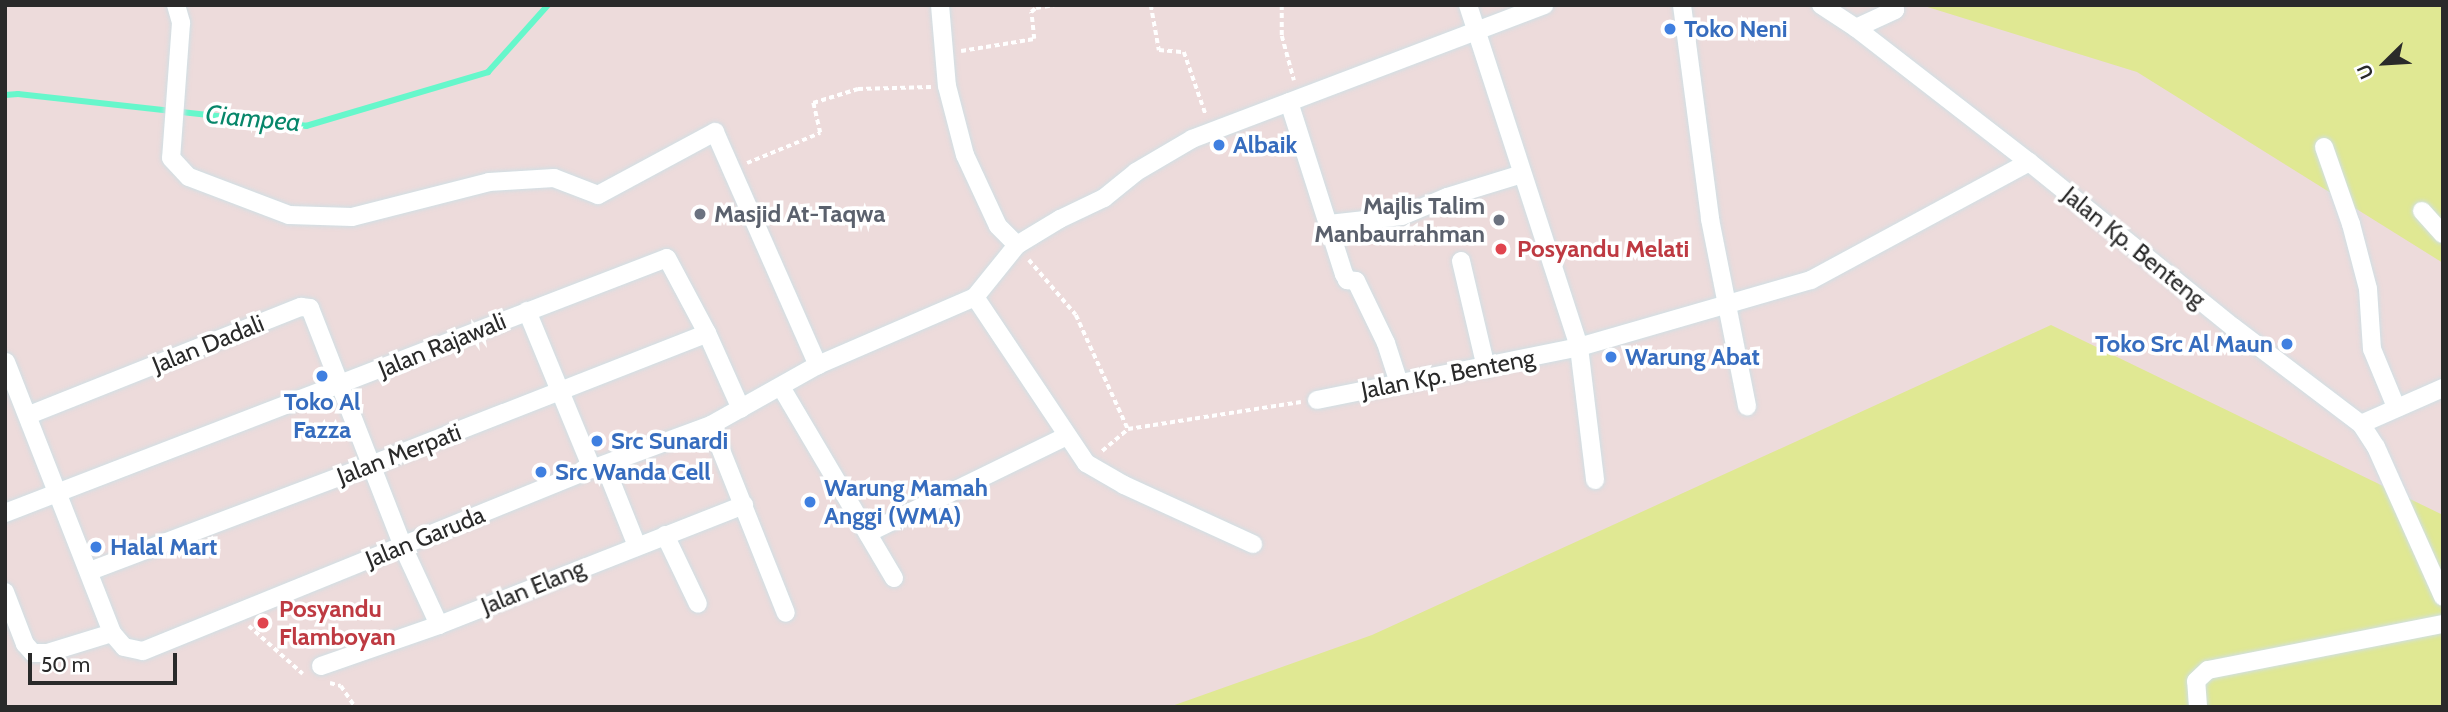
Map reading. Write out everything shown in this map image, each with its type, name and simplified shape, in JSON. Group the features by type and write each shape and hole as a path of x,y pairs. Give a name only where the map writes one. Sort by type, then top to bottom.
{"street":[{"path":"176,5 181,23 171,158 189,177 289,215 352,217 410,205 489,182 554,178 598,195 715,132 729,171 818,365 975,297 1017,245 1060,219 1104,198 1167,151 1211,130 1544,5"},
{"path":"940,5 947,86 958,134 978,186 998,226 1017,245"},
{"path":"1468,5 1580,347 1595,480"},
{"path":"1682,5 1710,219 1747,406"},
{"name":"Jalan Kp. Benteng","path":"1821,5 1856,28 2029,162 2223,319 2361,424 2376,447 2443,597"},
{"path":"1856,28 1895,10 1894,5"},
{"path":"1294,99 1347,280 1356,281 1386,343 1399,383"},
{"path":"2324,147 2351,224 2368,289 2372,349 2396,407"},
{"name":"Jalan Kp. Benteng","path":"1317,400 1580,347 1811,281 2029,162"},
{"path":"1329,224 1402,216 1447,197 1522,174"},
{"path":"2422,211 2443,234"},
{"name":"Jalan Rajawali","path":"5,513 667,258 707,333 741,409"},
{"path":"1461,261 1486,368"},
{"path":"975,297 1086,463 1124,485 1253,544"},
{"name":"Jalan Dadali","path":"29,415 301,307 310,307 316,318 341,385"},
{"path":"527,311 559,392 637,546"},
{"name":"Jalan Merpati","path":"90,571 372,465 707,333"},
{"path":"5,592 25,644 33,653 47,653 112,633 29,415 6,362"},
{"name":"Jalan Garuda","path":"112,633 124,647 143,651 711,425 818,365"},
{"path":"341,385 403,547 439,625"},
{"path":"781,387 894,578"},
{"path":"2361,424 2443,388"},
{"path":"711,425 786,613"},
{"path":"868,533 1067,436"},
{"name":"Jalan Elang","path":"325,674 439,625 744,505"},
{"path":"665,535 698,604"},
{"path":"2198,707 2196,681 2208,670 2443,624"}],"path":[{"path":"943,54 1034,39 1031,12 1036,7 1055,5"},
{"path":"1151,5 1159,50 1184,52 1211,130"},
{"path":"1282,5 1282,36 1294,99"},
{"path":"729,171 820,133 813,103 859,89 947,86"},
{"path":"1017,245 1076,315 1128,429"},
{"path":"1086,463 1128,429 1317,400"},
{"path":"237,612 258,637 305,675"},
{"path":"325,674 341,686 355,707"}],"green space":[{"path":"1921,5 2443,5 2443,263 2137,72"},
{"path":"2051,325 2443,515 2443,707 1169,707 1372,635"}],"waterway":[{"name":"Ciampea","path":"5,95 18,94 306,126 488,72 548,5"}],"place":[{"name":"Toko Neni","path":"1670,29"},
{"name":"Albaik","path":"1219,145"},
{"name":"Masjid At-Taqwa","path":"700,214"},
{"name":"Majlis Talim Manbaurrahman","path":"1499,220"},
{"name":"Posyandu Melati","path":"1501,249"},
{"name":"Toko Src Al Maun","path":"2287,344"},
{"name":"Warung Abat","path":"1611,357"},
{"name":"Toko Al Fazza","path":"322,376"},
{"name":"Src Sunardi","path":"597,441"},
{"name":"Src Wanda Cell","path":"541,472"},
{"name":"Warung Mamah Anggi (WMA)","path":"810,502"},
{"name":"Halal Mart","path":"96,547"},
{"name":"Posyandu Flamboyan","path":"263,623"}]}
